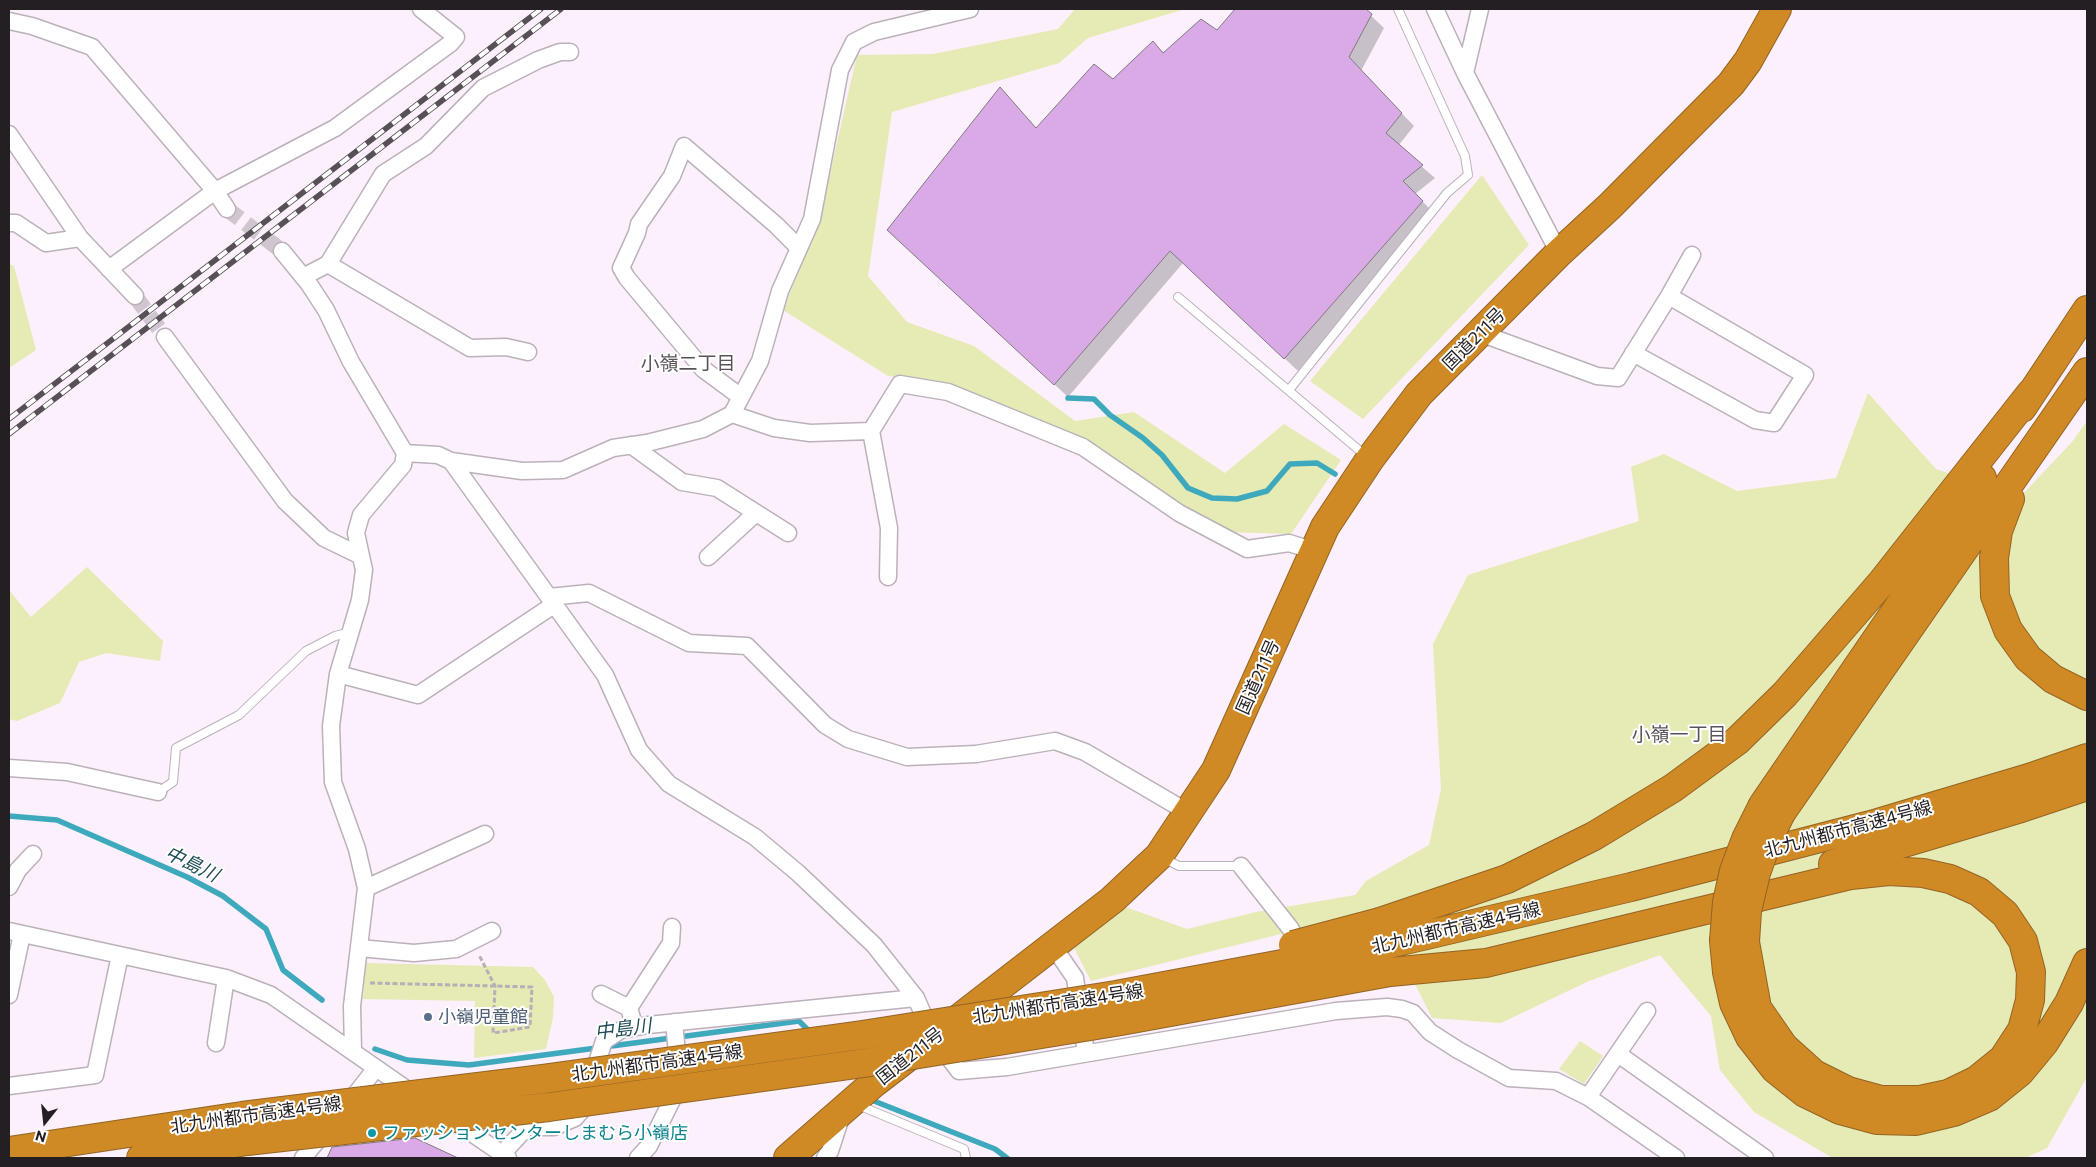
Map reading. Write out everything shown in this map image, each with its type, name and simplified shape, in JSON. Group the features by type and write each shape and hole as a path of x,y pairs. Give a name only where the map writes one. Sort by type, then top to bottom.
{"highway":[{"name":"国道211号","path":"1674,143 1732,60 1762,9"},
{"name":"国道211号","path":"788,1158 847,1106 1112,900 1159,856 1216,770 1326,527 1370,459 1419,394 1559,253 1674,143 1731,84 1748,61 1778,9"},
{"path":"1731,84 1760,57 1788,9"},
{"path":"1382,934 1507,879 1594,836 1673,788 1737,741 1785,694 1876,590 2031,393 2085,314"},
{"path":"1772,809 2048,430 2087,372"},
{"path":"2031,393 1954,526 1772,809 1767,842 1727,972 1734,1003 1750,1037 1775,1069 1805,1093 1840,1110 1877,1120 1916,1120 1954,1112 1989,1097 2020,1072 2044,1043 2068,1003 2087,963"},
{"path":"2048,430 2017,484 1998,532 1994,558 1995,596 2008,630 2028,658 2053,679 2087,696"},
{"name":"北九州都市高速4号線","path":"141,1158 244,1128 542,1079 833,1039 1116,995 1382,934 1632,887 1878,823 2029,778 2087,758"},
{"name":"北九州都市高速4号線","path":"9,1151 244,1128 549,1107 864,1063 1121,1021 1390,972 1549,937 1699,900 1883,850 2087,786"},
{"path":"1390,972 1486,963 1852,875 1889,871 1923,873 1950,879 1979,892 2005,914 2023,942 2031,972 2030,1000 2022,1030 2003,1059 1977,1080 1948,1094 1920,1100 1881,1100 1848,1091 1814,1074 1784,1047 1757,1008 1735,941"}],"street":[{"path":"109,269 215,191 335,128 451,43 456,37 421,9"},
{"path":"406,453 438,454 451,461 522,471 563,470 613,448 703,429 732,414 760,361 780,291 812,219 840,70 854,42 874,32 970,9"},
{"path":"1435,9 1465,73 1559,253"},
{"path":"1465,73 1480,9"},
{"path":"9,21 32,26 92,47 215,191 227,209"},
{"path":"303,277 328,264 383,174 426,146 483,88 538,60 560,52 570,52"},
{"path":"9,134 80,238 135,296"},
{"path":"741,397 703,369 627,278 622,268 640,224 672,176 684,146 776,225 799,248"},
{"path":"9,223 16,223 46,243 80,238"},
{"path":"282,252 303,277 326,310 350,362 406,453 403,465 362,515 356,533 364,570 360,600 338,674 331,726 333,782 357,849 366,888 352,1006 353,1051"},
{"path":"1480,333 1597,376 1618,378 1692,255"},
{"path":"328,264 470,348 506,347 528,352"},
{"path":"1633,353 1755,420 1774,423 1805,375 1669,296"},
{"path":"166,337 285,501 324,538 361,556"},
{"path":"888,577 889,528 871,430 900,384 948,392 1083,447 1179,513 1247,549 1289,543 1315,551"},
{"path":"732,414 774,428 810,433 871,430"},
{"path":"631,445 682,482 717,488 788,533"},
{"path":"451,461 605,675 639,750 669,784 755,837 798,873 874,945 916,998 933,1038 959,1071 1007,1067 1336,1011 1386,1007 1402,1009 1413,1013 1430,1032 1509,1078 1556,1081 1588,1097 1676,1158"},
{"path":"708,557 756,513"},
{"path":"338,674 418,695 552,600 590,593 689,643 747,646 825,725 848,739 907,757 976,754 1055,741 1085,752 1189,813"},
{"path":"9,768 67,772 158,792"},
{"path":"366,888 484,834"},
{"path":"9,887 18,870 33,854"},
{"path":"1241,866 1290,928 1336,1011"},
{"path":"629,1008 671,943 672,927"},
{"path":"359,948 414,953 456,949 492,930"},
{"path":"9,995 15,933 226,978 271,995 505,1156 527,1127 554,1127 575,1118 581,1111 604,1041 621,1030 916,998"},
{"path":"1053,946 1075,978 1086,1053"},
{"path":"9,1086 95,1076 120,955"},
{"path":"216,1043 226,978"},
{"path":"601,994 629,1008 636,1027"},
{"path":"1588,1097 1647,1011"},
{"path":"638,1158 649,1146 673,1098 679,1074 675,1025"},
{"path":"1618,1054 1765,1158"},
{"path":"303,1158 376,1068"},
{"path":"825,1158 830,1151 847,1106"}],"lane":[{"path":"1289,390 1447,193 1468,175 1466,156 1398,9"},
{"path":"1178,297 1370,459"},
{"path":"158,792 173,782 176,748 239,715 306,651 335,636 352,631"},
{"path":"1159,856 1179,866 1241,866"},
{"path":"847,1106 964,1149 966,1158"}],"path":[{"path":"354,982 494,986 532,987 530,1027 493,1033 494,986 472,941"}],"green space":[{"path":"1075,9 1185,9 1088,38 1059,63 892,112 868,276 907,322 974,346 1075,421 1134,412 1225,473 1284,424 1341,460 1291,534 1224,532 1084,441 948,384 888,376 783,310 819,222 857,55 933,54 1058,29"},
{"path":"1482,175 1529,245 1363,419 1310,381"},
{"path":"9,264 14,266 36,350 9,368"},
{"path":"1868,393 1936,469 2020,497 2072,442 2087,421 2087,1077 2047,1148 2025,1158 1831,1157 1754,1112 1720,1070 1711,1016 1660,955 1589,981 1501,1023 1432,1018 1378,910 1091,981 1074,948 1120,905 1187,929 1256,912 1355,895 1366,881 1429,845 1441,789 1433,644 1468,575 1639,521 1631,467 1664,454 1737,491 1836,478"},
{"path":"87,567 163,641 160,661 106,653 79,662 60,703 17,721 9,719 9,590 31,617"},
{"path":"366,963 533,967 545,980 554,997 553,1017 546,1049 474,1058 475,1001 363,999"},
{"path":"1580,1041 1603,1056 1584,1084 1559,1069"}],"building":[{"path":"1235,9 1366,9 1372,14 1349,57 1402,113 1386,133 1423,165 1403,181 1423,201 1284,359 1170,251 1054,385 887,230 1000,87 1036,128 1094,64 1113,79 1153,41 1163,53 1201,19 1217,30"},
{"path":"415,1138 458,1158 327,1158 332,1147"}],"waterway":[{"path":"1068,398 1094,399 1110,415 1143,438 1162,455 1188,488 1212,498 1237,499 1267,491 1290,464 1317,463 1335,474"},
{"name":"中島川","path":"9,816 57,820 187,877 223,896 266,929 283,970 322,1000"},
{"name":"中島川","path":"375,1049 407,1060 469,1065 799,1021 812,1034"},
{"name":"中島川","path":"874,1101 995,1149 1007,1158"}],"tunnel":[{"path":"227,209 282,251"},
{"path":"135,296 165,337"}],"railway":[{"path":"9,419 541,9"},
{"path":"9,434 561,9"}],"place":[{"name":"小嶺児童館","path":"428,1017"},
{"name":"ファッションセンターしまむら小嶺店","path":"372,1133"}],"district":[{"name":"小嶺二丁目","path":"688,364"},
{"name":"小嶺一丁目","path":"1679,735"}]}
